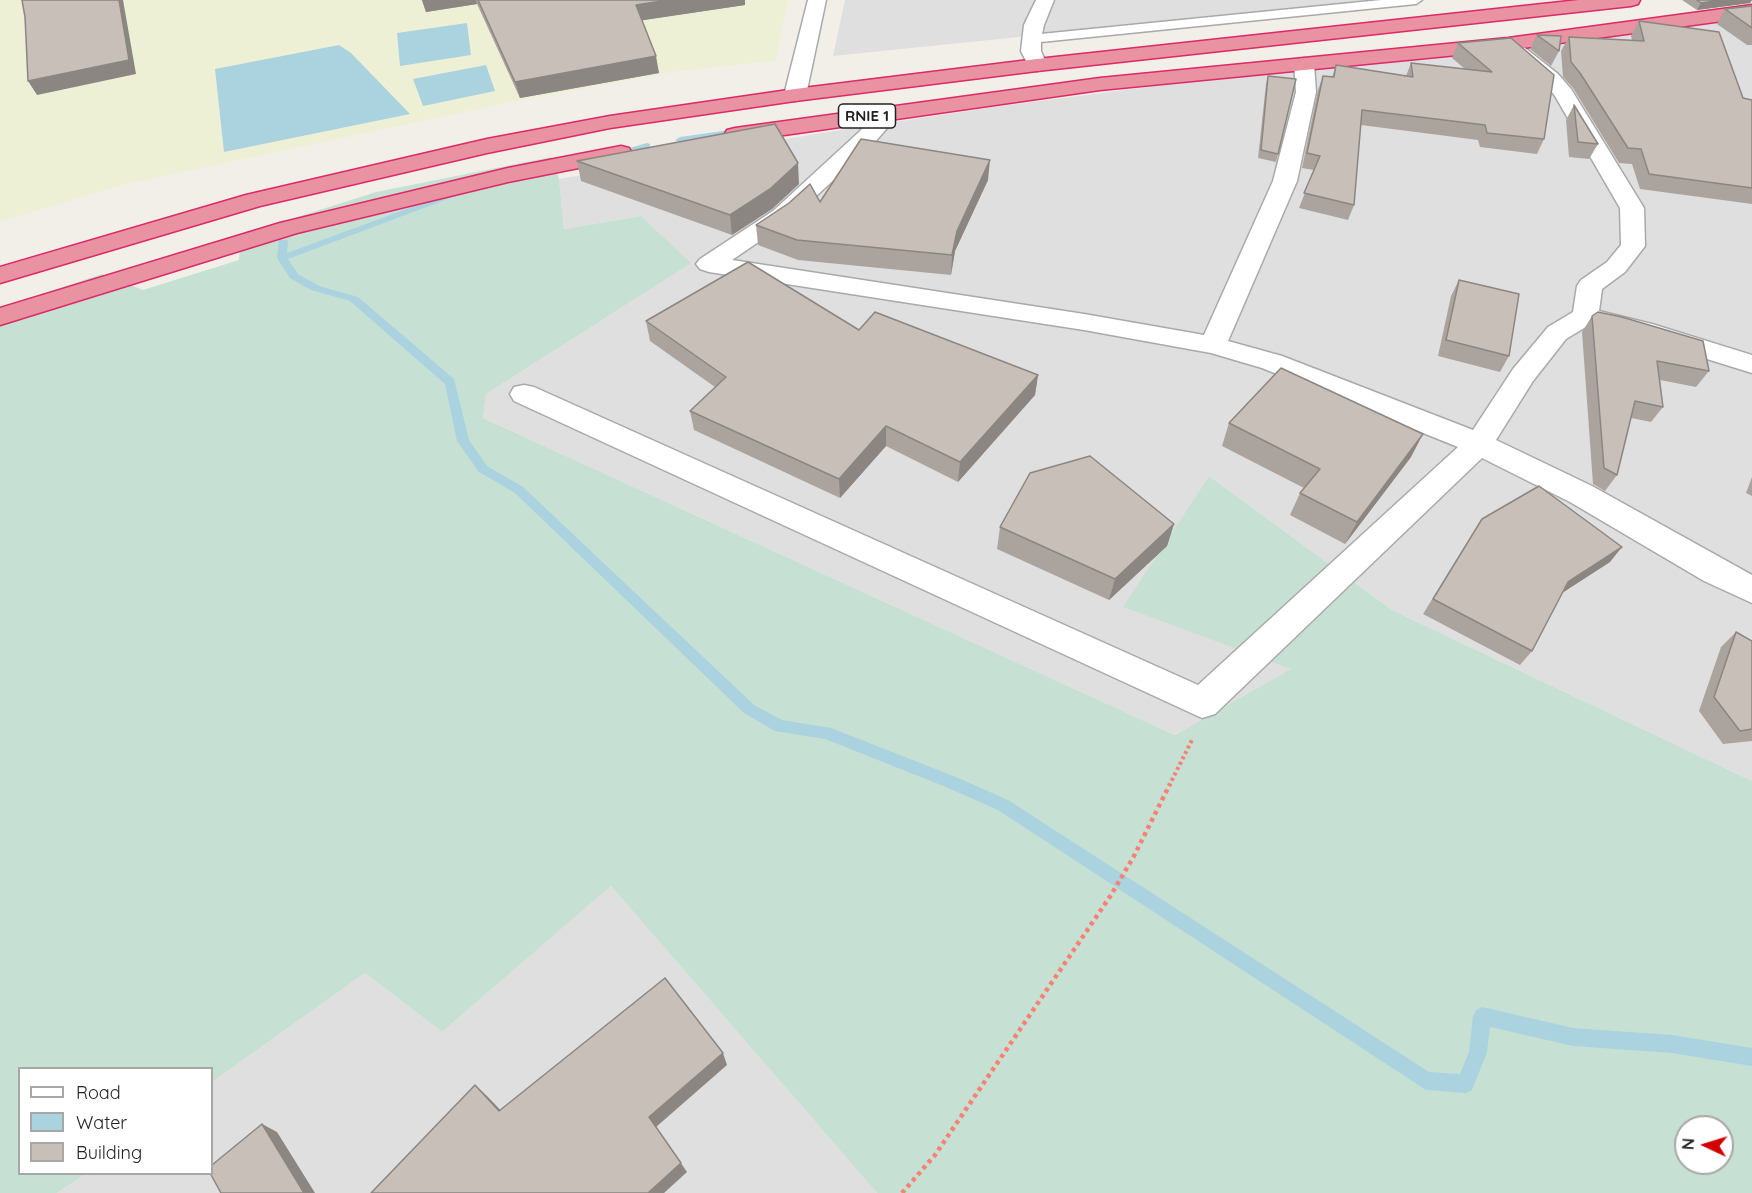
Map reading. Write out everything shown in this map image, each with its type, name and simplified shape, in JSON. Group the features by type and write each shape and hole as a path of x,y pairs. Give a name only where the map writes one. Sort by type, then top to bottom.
{"highway":[{"name":"RNIE 1","path":"0,275 254,200 371,172 610,122 795,95 1037,65 1631,0"},
{"name":"RNIE 1","path":"716,138 1100,84 1508,44 1752,11"},
{"path":"0,317 289,228 508,175 638,150"}],"street":[{"path":"795,95 817,0"},
{"path":"1037,65 1031,51 1031,39 1034,25 1045,0"},
{"path":"1508,44 1551,78 1564,93 1632,208 1633,246 1616,267 1590,286 1585,316"},
{"path":"1213,345 1285,181 1306,92 1304,64"},
{"path":"889,113 867,137 781,216 709,264 1084,322 1213,345 1272,362 1479,444 1581,494 1715,572 1752,590"},
{"path":"524,394 1202,703 1378,541 1479,444 1524,375 1557,333 1585,316 1643,330 1752,364"}],"lane":[{"path":"1031,39 1416,0"}],"path":[{"path":"902,1193 935,1155 1111,895 1134,856 1196,733 1202,703"}],"shaded area":[{"path":"845,0 1382,0 833,56"},
{"path":"1752,9 1752,781 1392,610 1209,476 1124,607 1292,669 1175,735 483,418 486,394 690,263 641,216 564,229 559,179 815,134 1001,106"},
{"path":"611,886 877,1193 57,1193 84,1175 213,1175 213,1081 365,973 442,1032"}],"green space":[{"path":"0,0 788,0 775,61 678,71 521,100 122,185 0,222"},
{"path":"551,157 559,179 564,229 641,216 691,263 486,394 483,418 1175,735 1291,669 1123,607 1209,476 1392,610 1752,781 1752,1193 877,1193 611,886 442,1032 365,973 213,1081 213,1067 18,1067 18,1175 84,1175 57,1193 0,1193 0,308 102,274 143,290 239,260 241,235 376,192"}],"water":[{"path":"467,23 471,55 400,66 397,33"},
{"path":"339,45 351,53 410,114 224,152 215,69"},
{"path":"486,65 495,91 423,106 413,79"}],"building":[{"path":"22,0 119,0 129,60 28,81"},
{"path":"478,0 668,0 636,5 656,56 515,82"},
{"path":"1697,0 1721,0 1701,3"},
{"path":"1752,6 1752,28 1725,9"},
{"path":"1639,21 1719,32 1743,98 1752,100 1752,188 1649,174 1641,149 1628,148 1571,62 1569,37 1644,41"},
{"path":"1537,35 1561,36 1559,51"},
{"path":"1511,38 1554,75 1544,139 1487,133 1485,125 1362,110 1354,205 1304,193 1320,156 1307,153 1323,76 1334,77 1336,65 1413,77 1411,63 1492,72 1458,43"},
{"path":"1268,76 1296,79 1278,154 1261,150"},
{"path":"1574,105 1598,144 1578,142"},
{"path":"775,124 798,163 770,189 730,215 577,161"},
{"path":"861,139 990,160 957,231 952,255 797,240 756,225 789,203 810,184 820,202"},
{"path":"748,262 859,330 875,312 1038,375 960,462 886,426 839,479 690,411 726,377 646,321"},
{"path":"1459,280 1519,294 1509,356 1446,340"},
{"path":"1598,312 1703,341 1709,371 1657,361 1663,407 1635,401 1617,475 1604,468 1592,316"},
{"path":"1281,368 1423,434 1357,522 1300,493 1320,469 1229,423"},
{"path":"1090,456 1174,524 1115,579 1000,527 1030,473"},
{"path":"1539,486 1622,547 1568,582 1532,651 1433,599 1482,519"},
{"path":"1736,632 1752,641 1752,729 1740,731 1714,697"},
{"path":"665,978 723,1053 649,1117 681,1163 648,1193 371,1193 475,1085 499,1111"},
{"path":"262,1124 304,1193 221,1193 211,1175 213,1175 213,1164"}],"waterway":[{"path":"680,140 730,133"},
{"path":"614,154 647,146"},
{"path":"282,258 464,191"},
{"path":"282,258 283,242"},
{"path":"282,258 294,276 315,288 354,299 450,382 463,441 483,469 519,490 749,709 780,726 826,733 1003,805 1426,1081 1466,1084 1478,1052 1482,1016 1573,1037 1672,1044 1752,1057"}]}
